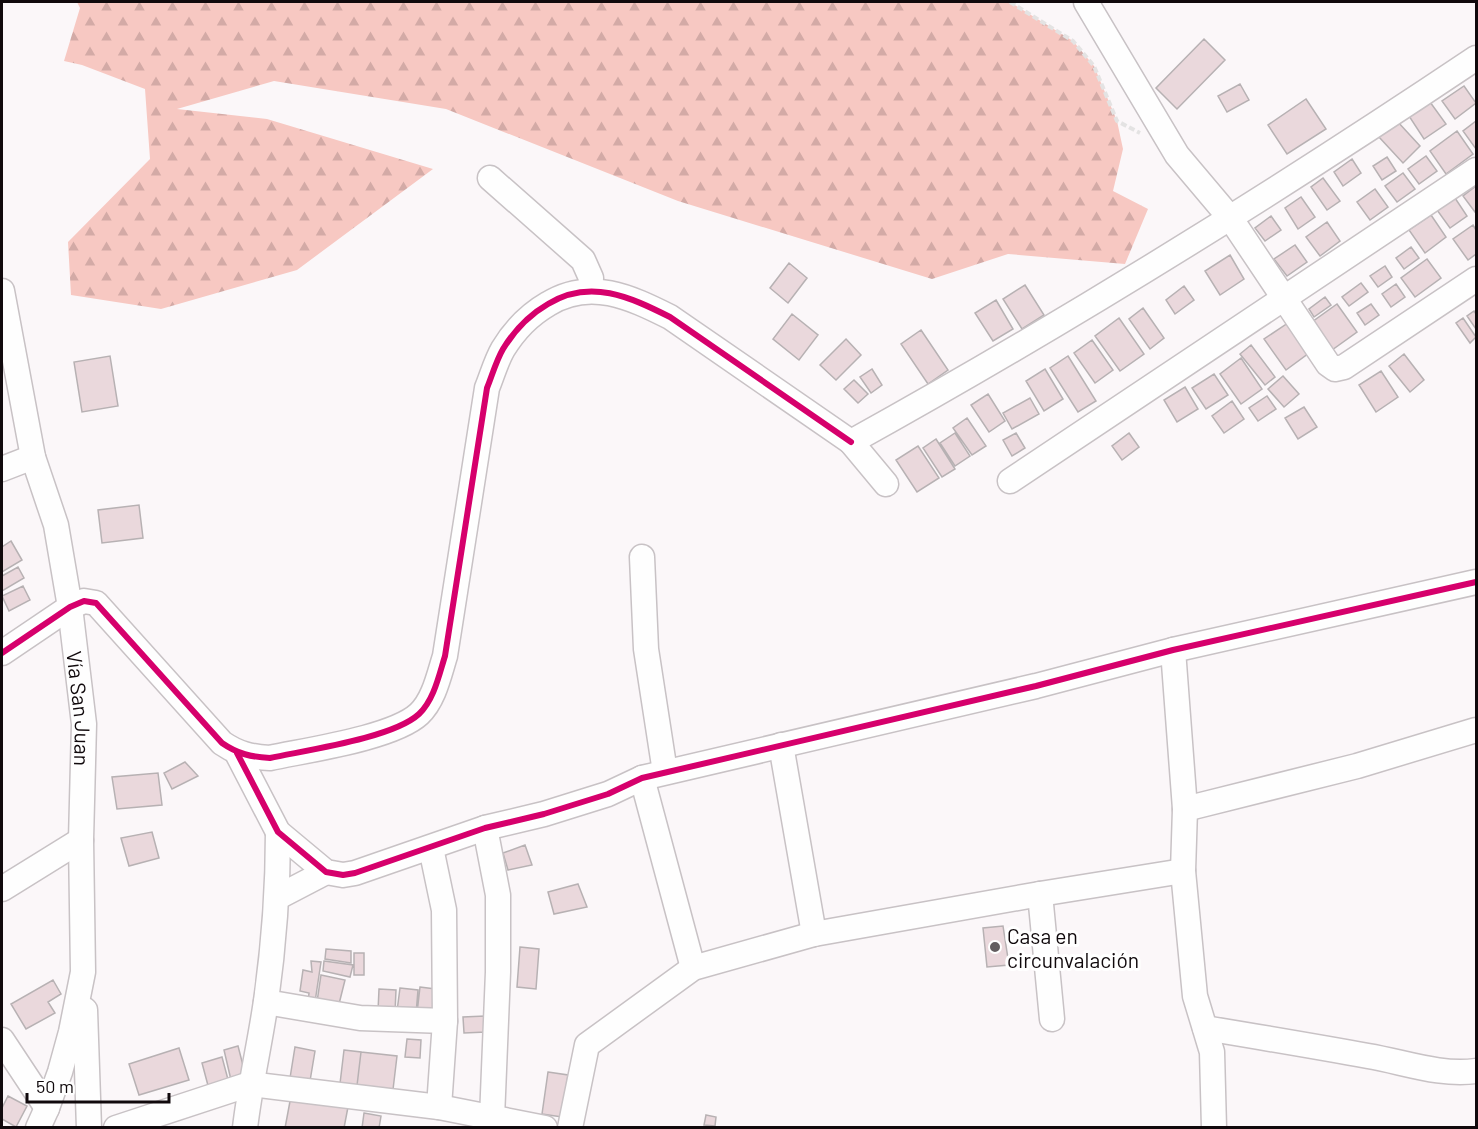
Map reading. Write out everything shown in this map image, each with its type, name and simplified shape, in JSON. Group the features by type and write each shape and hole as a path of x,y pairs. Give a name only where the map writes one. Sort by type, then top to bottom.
{"street":[{"path":"1086,2 1177,154 1231,219 1328,364 1335,369 1344,367 1476,279"},
{"path":"851,442 976,373 1231,219 1474,66"},
{"path":"1010,481 1476,170"},
{"path":"490,178 583,260 591,278 590,290"},
{"path":"2,653 70,607 84,601 96,603 222,743 237,753 270,758 385,732 405,724 420,713 429,699 438,680 445,656 487,388 502,350 530,315 563,295 590,290 615,294 640,302 670,317 851,442 886,484"},
{"name":"Vía San Juan","path":"2,291 9,367 33,457 56,525 70,607 84,724 81,840 83,972 71,1032 42,1118"},
{"path":"2,468 33,457"},
{"path":"642,557 654,775 693,968"},
{"path":"237,753 278,832 326,872 343,875 431,848 485,828 544,814 597,797 654,775 1036,686 1173,650 1476,582"},
{"path":"1173,650 1185,809 1183,871 1195,996 1212,1052 1214,1128"},
{"path":"1185,809 1357,766 1476,730"},
{"path":"781,745 814,934"},
{"path":"485,828 498,895 498,972 492,1118"},
{"path":"245,1128 250,1084 266,1002 278,897 278,832"},
{"path":"2,889 81,840"},
{"path":"431,848 444,910 445,1022 439,1107"},
{"path":"570,1128 587,1045 693,968 814,934 1183,871"},
{"path":"278,897 326,872"},
{"path":"1040,894 1052,1019"},
{"path":"83,972 89,1128"},
{"path":"266,1002 360,1018 445,1022"},
{"path":"1204,1028 1439,1071 1476,1071"},
{"path":"2,1040 42,1118"},
{"path":"116,1128 250,1084 439,1107 545,1128"}],"path":[{"path":"1010,2 1073,41 1094,66 1118,121 1147,138"}],"green space":[{"path":"77,2 1010,2 1073,41 1094,66 1117,121 1123,149 1113,191 1148,209 1125,264 1008,254 932,279 678,201 446,109 274,81 177,109 267,119 433,169 297,270 161,309 71,295 68,242 150,159 145,89 82,65 64,61 80,8"}],"building":[{"path":"1204,39 1225,60 1177,109 1156,88"},
{"path":"1240,84 1249,100 1227,112 1218,96"},
{"path":"1464,86 1476,103 1455,119 1442,101"},
{"path":"1306,99 1326,129 1287,154 1268,125"},
{"path":"1430,102 1446,124 1424,139 1409,116"},
{"path":"1397,121 1420,146 1403,163 1379,137"},
{"path":"1476,121 1476,149 1463,131"},
{"path":"1457,131 1473,154 1446,174 1430,151"},
{"path":"1426,156 1437,171 1419,184 1408,169"},
{"path":"1387,157 1396,171 1382,180 1373,166"},
{"path":"1352,159 1361,173 1343,186 1334,172"},
{"path":"1403,173 1415,189 1397,202 1385,186"},
{"path":"1323,178 1340,201 1327,210 1311,187"},
{"path":"1476,186 1476,210 1475,212 1463,196"},
{"path":"1375,189 1388,207 1370,220 1357,202"},
{"path":"1301,197 1315,217 1298,229 1285,208"},
{"path":"1455,198 1467,216 1450,228 1437,210"},
{"path":"1431,215 1446,237 1425,253 1409,230"},
{"path":"1271,216 1281,230 1265,241 1255,228"},
{"path":"1327,222 1340,241 1320,256 1306,237"},
{"path":"1473,225 1476,230 1476,254 1468,260 1453,239"},
{"path":"1295,245 1307,262 1287,276 1274,259"},
{"path":"1411,247 1419,258 1404,269 1396,258"},
{"path":"1230,255 1244,279 1220,295 1205,271"},
{"path":"1427,259 1441,278 1415,297 1401,278"},
{"path":"789,263 807,278 788,303 770,288"},
{"path":"1385,266 1392,277 1378,287 1370,276"},
{"path":"1361,283 1368,292 1349,306 1342,297"},
{"path":"1396,284 1405,297 1391,307 1382,294"},
{"path":"1025,285 1044,315 1022,329 1003,299"},
{"path":"1184,286 1194,300 1175,314 1166,300"},
{"path":"1325,297 1331,305 1314,317 1309,309"},
{"path":"996,300 1013,329 993,341 975,313"},
{"path":"1337,304 1357,332 1332,350 1312,322"},
{"path":"1371,304 1379,315 1365,325 1357,313"},
{"path":"1143,308 1164,338 1150,349 1129,319"},
{"path":"1474,311 1476,314 1476,329 1467,316"},
{"path":"792,314 818,335 799,360 773,339"},
{"path":"1119,318 1144,354 1120,371 1095,336"},
{"path":"1463,318 1476,337 1470,343 1456,323"},
{"path":"1288,323 1309,353 1286,370 1264,339"},
{"path":"921,330 948,370 928,384 901,344"},
{"path":"846,339 861,355 836,380 820,365"},
{"path":"1092,340 1113,370 1095,383 1074,353"},
{"path":"1251,345 1275,377 1265,385 1240,354"},
{"path":"1404,354 1424,380 1410,392 1389,366"},
{"path":"110,356 118,406 82,412 74,362"},
{"path":"1068,356 1096,401 1078,412 1050,368"},
{"path":"1241,358 1262,389 1241,404 1220,374"},
{"path":"872,369 882,385 871,393 860,377"},
{"path":"1045,369 1063,399 1044,411 1026,381"},
{"path":"1381,371 1398,397 1376,412 1359,385"},
{"path":"1214,374 1228,395 1206,409 1192,388"},
{"path":"1283,376 1299,394 1284,407 1268,389"},
{"path":"854,380 868,394 858,403 844,389"},
{"path":"1185,387 1198,409 1177,422 1164,400"},
{"path":"988,394 1005,421 989,432 971,405"},
{"path":"1267,396 1276,409 1258,421 1249,408"},
{"path":"1030,398 1039,414 1012,429 1003,413"},
{"path":"1232,401 1244,419 1224,433 1212,416"},
{"path":"1304,407 1317,427 1298,439 1285,418"},
{"path":"967,418 986,446 972,455 953,428"},
{"path":"955,433 970,456 955,466 940,443"},
{"path":"1016,433 1025,448 1012,456 1003,440"},
{"path":"1129,433 1139,447 1122,460 1112,446"},
{"path":"936,439 955,469 942,477 923,448"},
{"path":"918,446 939,478 917,492 896,460"},
{"path":"139,505 143,538 102,543 98,510"},
{"path":"11,541 22,560 2,572 2,547"},
{"path":"18,567 24,578 2,591 2,576"},
{"path":"23,586 30,600 9,611 2,596"},
{"path":"185,762 198,776 172,789 164,773"},
{"path":"158,773 162,805 117,809 112,777"},
{"path":"152,832 159,858 129,866 121,838"},
{"path":"525,845 532,865 508,870 503,853"},
{"path":"578,884 587,907 554,914 548,892"},
{"name":"Casa en circunvalación","path":"1003,926 1009,965 987,967 983,928"},
{"path":"520,947 539,949 536,989 517,987"},
{"path":"326,949 351,951 351,963 325,959"},
{"path":"354,953 364,953 364,975 354,975"},
{"path":"311,961 321,962 315,1002 308,1002 309,993 300,991 303,970 312,972"},
{"path":"324,961 353,965 350,977 323,971"},
{"path":"321,975 345,980 338,1008 317,1002"},
{"path":"53,980 61,994 48,1002 55,1013 26,1029 11,1004"},
{"path":"420,987 443,990 439,1016 417,1013"},
{"path":"400,988 418,990 416,1014 397,1011"},
{"path":"379,989 396,990 395,1012 378,1011"},
{"path":"485,1016 486,1032 464,1033 463,1017"},
{"path":"407,1039 421,1040 420,1058 405,1057"},
{"path":"238,1046 246,1077 231,1080 224,1050"},
{"path":"295,1047 315,1051 310,1081 290,1078"},
{"path":"179,1048 189,1080 139,1095 129,1064"},
{"path":"344,1050 361,1052 356,1094 339,1092"},
{"path":"361,1052 397,1056 392,1098 356,1094"},
{"path":"222,1057 230,1087 210,1093 202,1063"},
{"path":"548,1072 568,1075 562,1117 542,1114"},
{"path":"8,1096 27,1106 16,1127 2,1119 2,1108"},
{"path":"291,1096 348,1107 344,1128 285,1128"},
{"path":"364,1113 381,1116 379,1128 362,1128"},
{"path":"706,1115 716,1117 715,1126 704,1125"}],"cycle path":[{"path":"2,653 70,607 84,601 96,603 222,743 239,752 270,758 349,742 390,730 407,722 419,714 429,702 445,656 487,388 496,363 507,342 528,318 548,304 579,292 595,291 625,297 670,317 851,442"},
{"path":"237,753 278,832 326,872 343,875 355,873 485,828 544,814 608,794 642,778 1036,686 1173,650 1476,582"}],"place":[{"name":"Casa en circunvalación","path":"995,947"}]}
